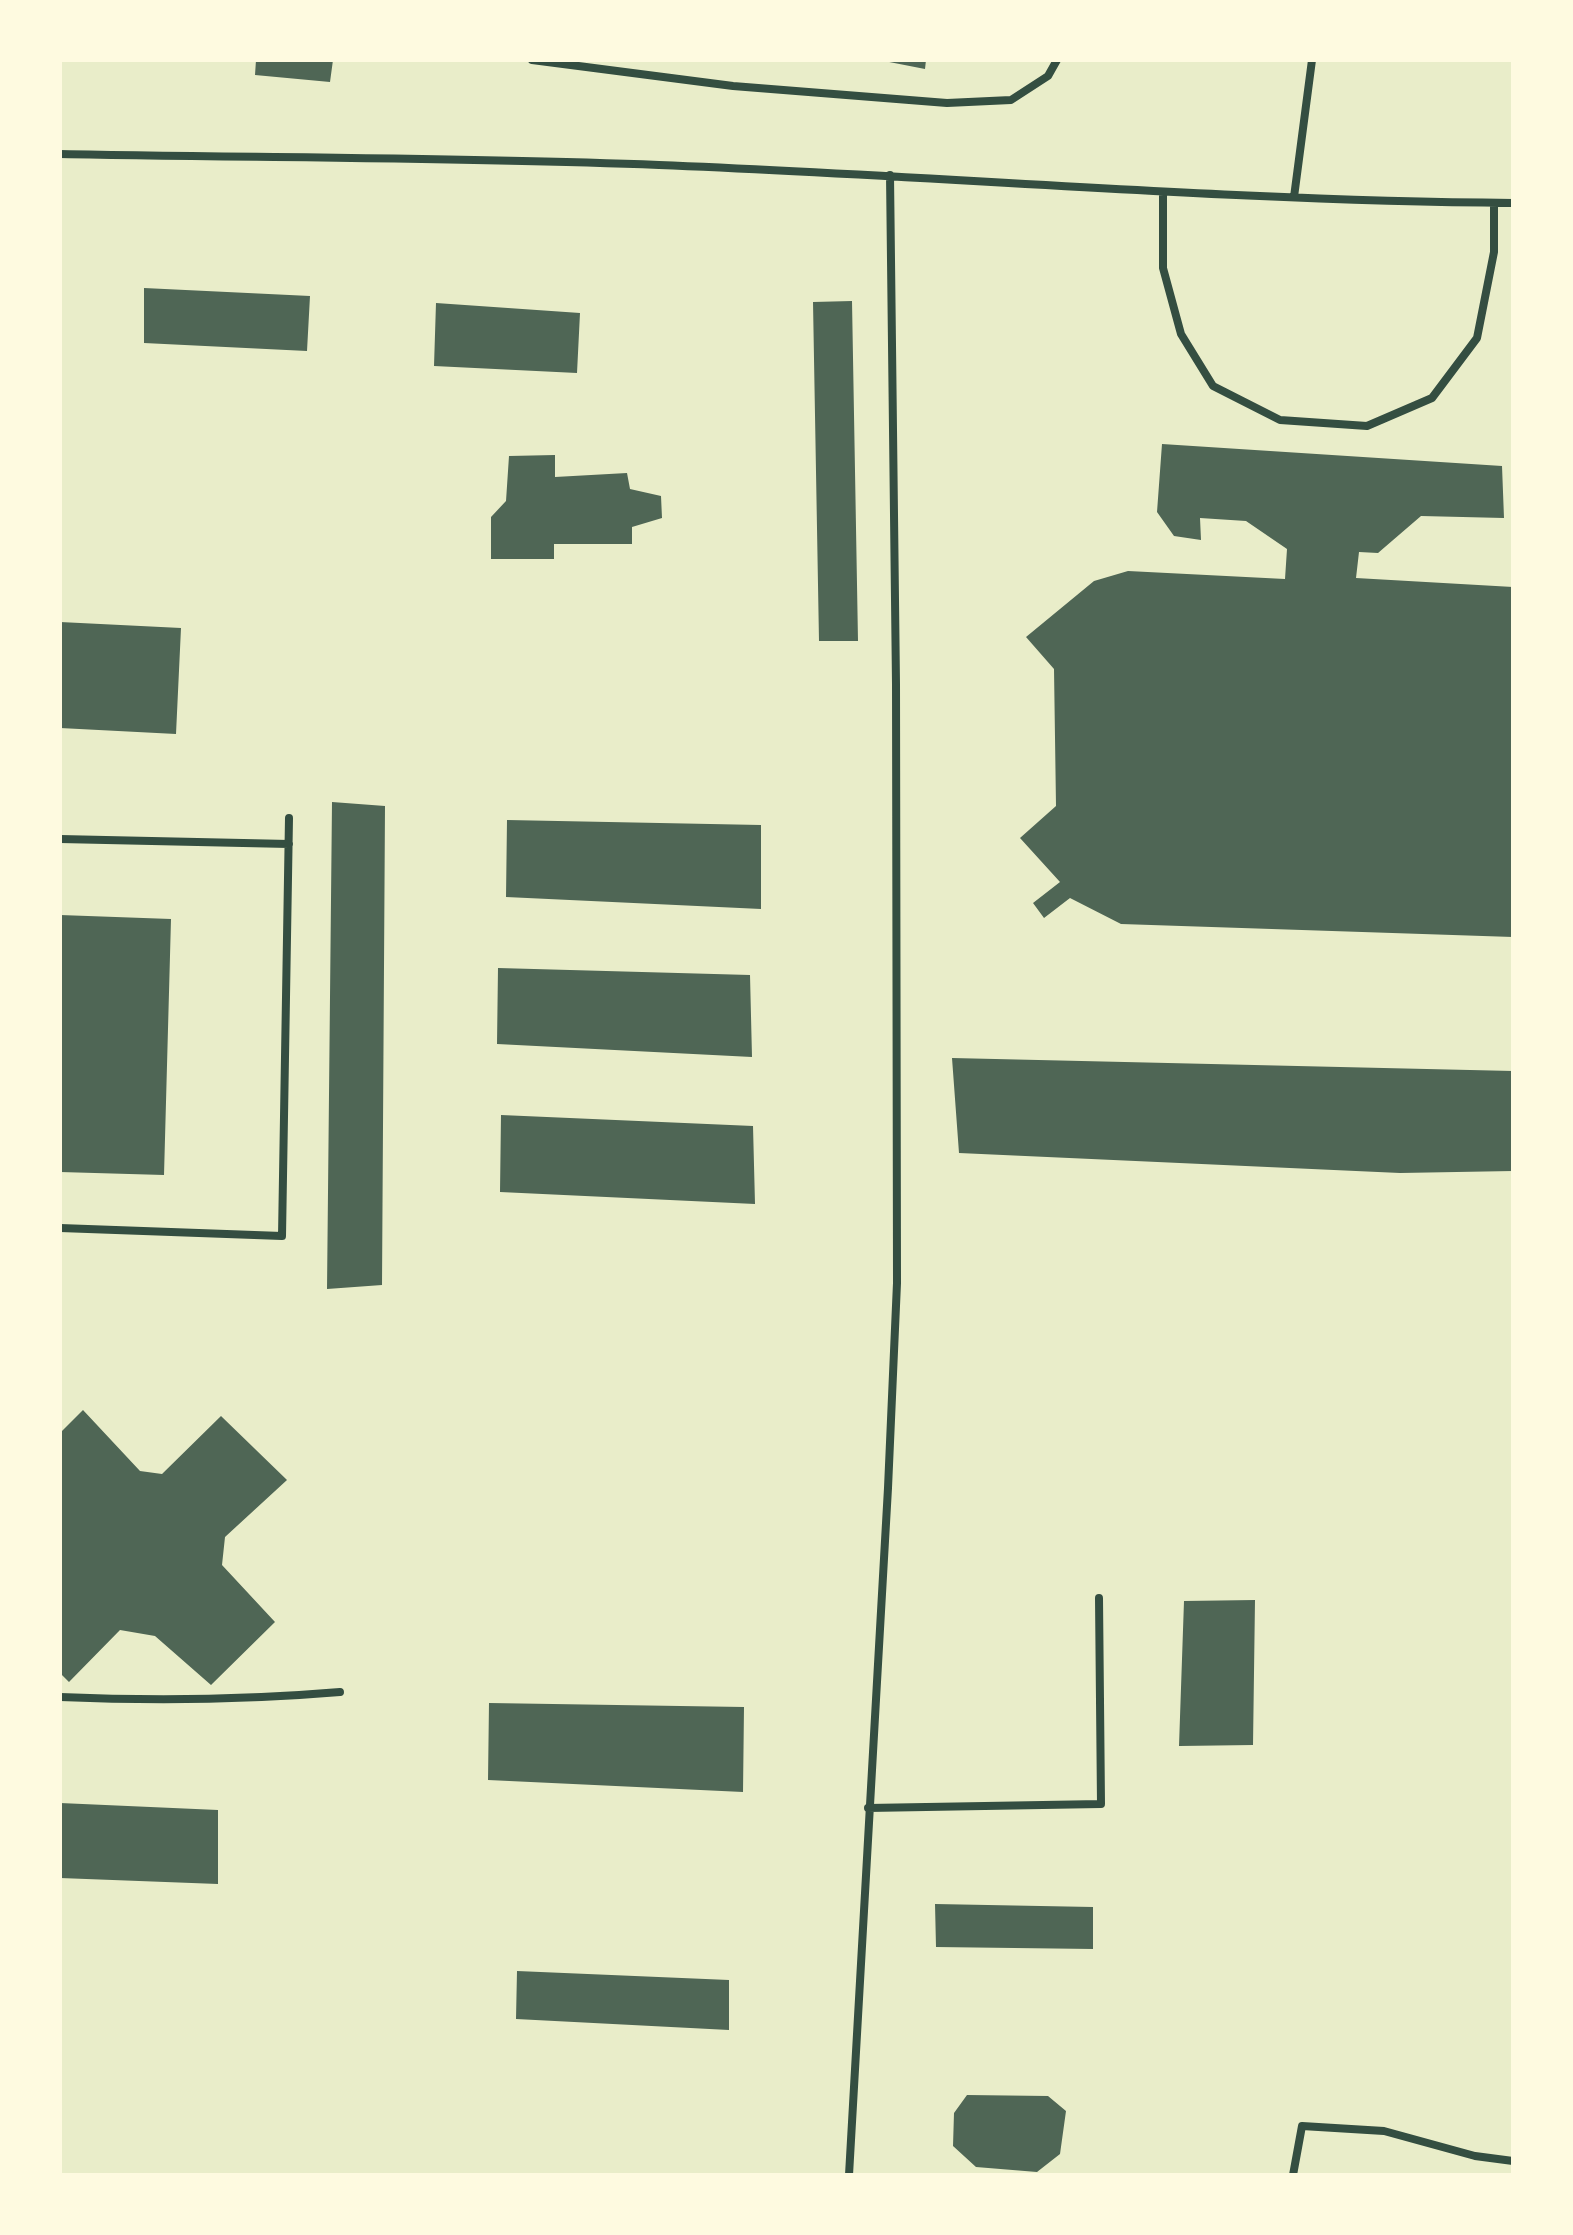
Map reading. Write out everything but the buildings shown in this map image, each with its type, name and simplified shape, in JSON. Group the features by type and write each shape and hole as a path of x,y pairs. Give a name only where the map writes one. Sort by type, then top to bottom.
{"street":[{"path":"532,60 733,86 947,103 1011,100 1048,76 1057,60"},
{"path":"1294,197 1312,60"},
{"path":"60,154 593,163 890,175 1163,193 1513,203"},
{"path":"849,2175 897,1283 896,684 890,175"},
{"path":"1163,193 1163,268 1181,334 1213,386 1280,420 1367,426 1432,398 1477,338 1494,252 1494,203"},
{"path":"60,1228 282,1236 289,818"},
{"path":"60,839 289,844"},
{"path":"868,1808 1101,1804 1099,1598"},
{"path":"60,1697 160,1701 260,1699 340,1692"},
{"path":"1293,2175 1302,2126 1384,2131 1475,2156 1513,2161"}]}
